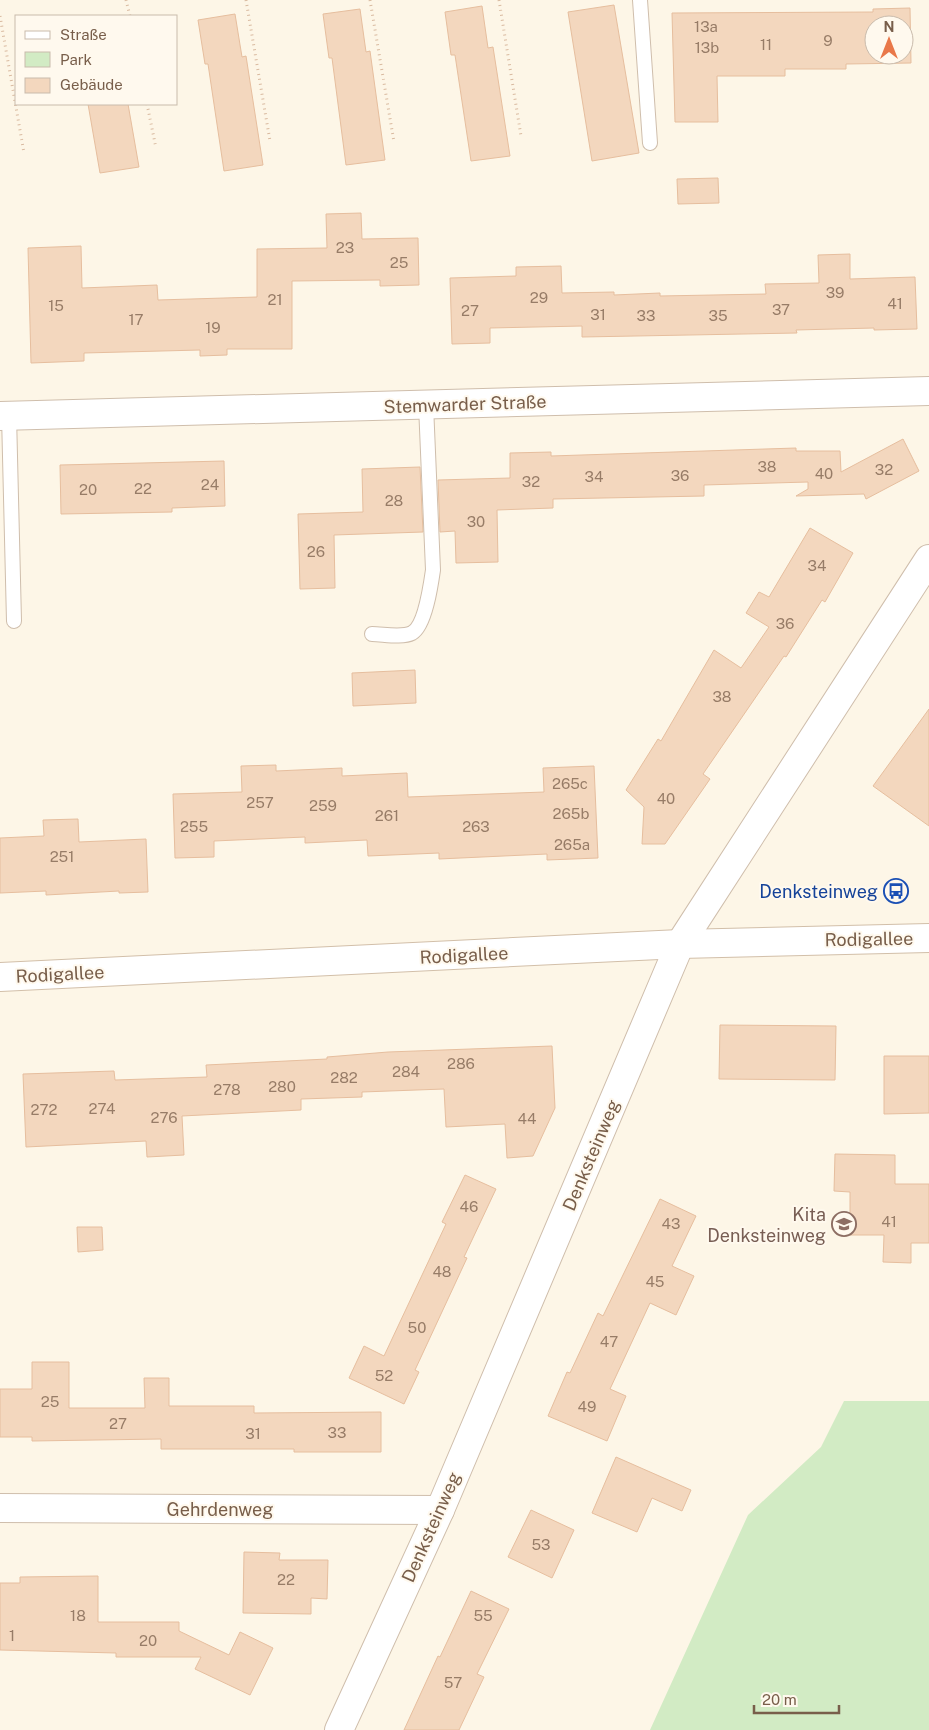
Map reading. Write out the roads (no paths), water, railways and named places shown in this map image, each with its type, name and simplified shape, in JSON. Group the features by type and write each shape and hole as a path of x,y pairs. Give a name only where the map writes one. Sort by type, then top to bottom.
{"street":[{"name":"Stemwarder Straße","path":"4,416 929,391"},
{"name":"Denksteinweg","path":"339,1730 440,1510 680,944 929,559"},
{"name":"Rodigallee","path":"0,977 680,944 929,938"},
{"name":"Gehrdenweg","path":"0,1508 440,1510"}],"lane":[{"path":"640,0 650,143"},
{"path":"372,634 412,633 417,629 430,590 433,570 426,404"},
{"path":"4,416 14,620"}],"place":[{"name":"Denksteinweg","path":"896,891"},
{"name":"Kita Denksteinweg","path":"844,1224"}]}
